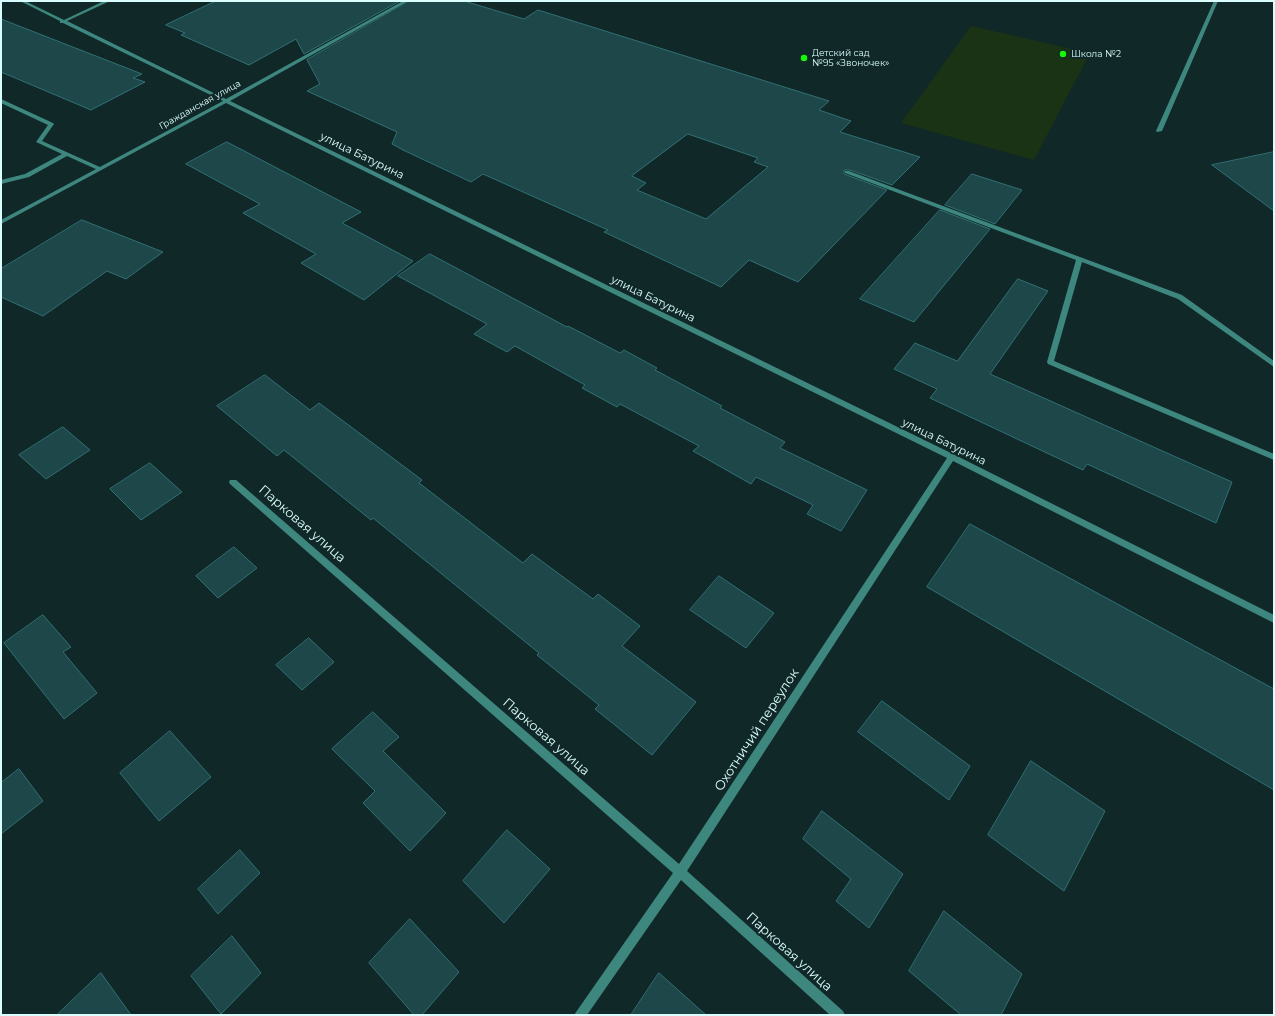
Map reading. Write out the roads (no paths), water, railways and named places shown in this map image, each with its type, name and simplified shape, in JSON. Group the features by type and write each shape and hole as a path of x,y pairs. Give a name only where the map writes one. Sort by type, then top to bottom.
{"street":[{"name":"улица Батурина","path":"22,1 62,22 952,457 1274,619"},
{"path":"62,22 108,1"},
{"name":"Гражданская улица","path":"1,222 226,101 406,1"},
{"path":"1159,131 1216,1"},
{"path":"1,101 51,124 39,142 100,169"},
{"path":"1,182 34,173 67,154"},
{"path":"848,172 1180,297 1274,365"},
{"path":"1080,259 1050,362 1274,457"},
{"name":"Охотничий переулок","path":"580,1015 680,872 952,457"},
{"name":"Парковая улица","path":"233,482 680,872 840,1015"}],"place":[{"name":"Школа №2","path":"1063,54"},
{"name":"Детский сад №95 «Звоночек»","path":"804,58"}]}
